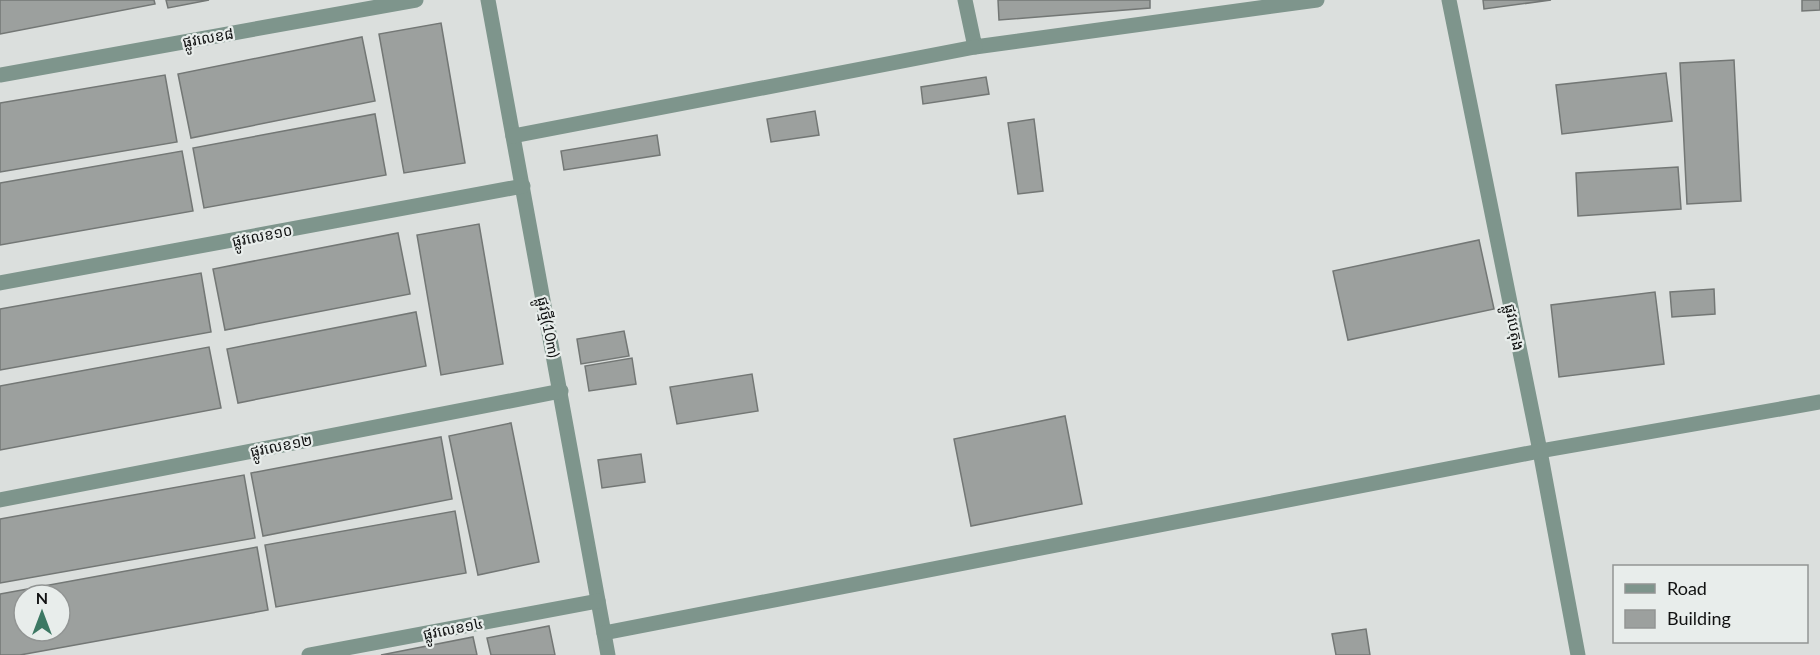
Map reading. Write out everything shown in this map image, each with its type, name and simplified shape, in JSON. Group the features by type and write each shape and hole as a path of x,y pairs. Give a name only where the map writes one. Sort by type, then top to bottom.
{"street":[{"name":"ផ្លូវលេខ៨","path":"0,75 416,0"},
{"name":"ផ្លូវថ្មី(10m)","path":"488,0 609,655"},
{"path":"964,0 975,47"},
{"path":"513,136 975,47 1317,0"},
{"name":"ផ្លូវបេតុង","path":"1449,0 1540,451 1578,655"},
{"name":"ផ្លូវលេខ១០","path":"0,283 523,186"},
{"name":"ផ្លូវលេខ១២","path":"0,500 561,391"},
{"path":"604,633 1540,451 1820,402"},
{"name":"ផ្លូវលេខ១៤","path":"309,655 598,601"}],"building":[{"path":"0,0 154,0 155,4 0,34"},
{"path":"166,0 209,0 168,8"},
{"path":"998,0 1150,0 1150,8 999,20"},
{"path":"1483,0 1551,0 1484,9"},
{"path":"1802,0 1820,0 1820,10 1802,11"},
{"path":"441,23 465,163 404,173 379,34"},
{"path":"362,37 375,101 191,138 178,74"},
{"path":"1734,60 1741,201 1687,204 1680,63"},
{"path":"1666,73 1672,121 1562,134 1556,85"},
{"path":"165,75 177,142 0,172 0,103"},
{"path":"986,77 989,94 923,104 921,87"},
{"path":"815,111 819,135 771,142 767,119"},
{"path":"375,114 386,175 204,208 193,148"},
{"path":"1034,119 1043,191 1018,194 1008,123"},
{"path":"657,135 660,155 564,170 561,151"},
{"path":"182,151 193,211 0,245 0,183"},
{"path":"1678,167 1681,209 1578,216 1576,173"},
{"path":"479,224 503,364 441,375 417,235"},
{"path":"398,233 410,294 225,330 213,269"},
{"path":"1479,240 1494,309 1348,340 1333,271"},
{"path":"201,273 211,332 0,370 0,309"},
{"path":"1714,289 1715,314 1672,317 1670,292"},
{"path":"1655,292 1664,364 1559,377 1551,305"},
{"path":"416,312 426,366 238,403 227,349"},
{"path":"624,331 629,356 581,364 577,339"},
{"path":"209,347 221,408 0,450 0,386"},
{"path":"632,358 636,384 589,391 585,366"},
{"path":"752,374 758,411 677,424 670,387"},
{"path":"1065,416 1082,504 971,526 954,439"},
{"path":"511,423 539,562 478,575 449,436"},
{"path":"441,437 452,499 263,536 251,473"},
{"path":"641,454 645,482 602,488 598,460"},
{"path":"244,475 255,538 0,583 0,519"},
{"path":"455,511 466,573 276,607 265,545"},
{"path":"257,547 268,610 20,655 0,655 0,594 12,592 12,643 72,643 72,583 60,583"},
{"path":"549,626 555,655 491,655 487,638"},
{"path":"1366,629 1370,655 1336,655 1332,634"},
{"path":"473,637 477,655 381,655"}]}
